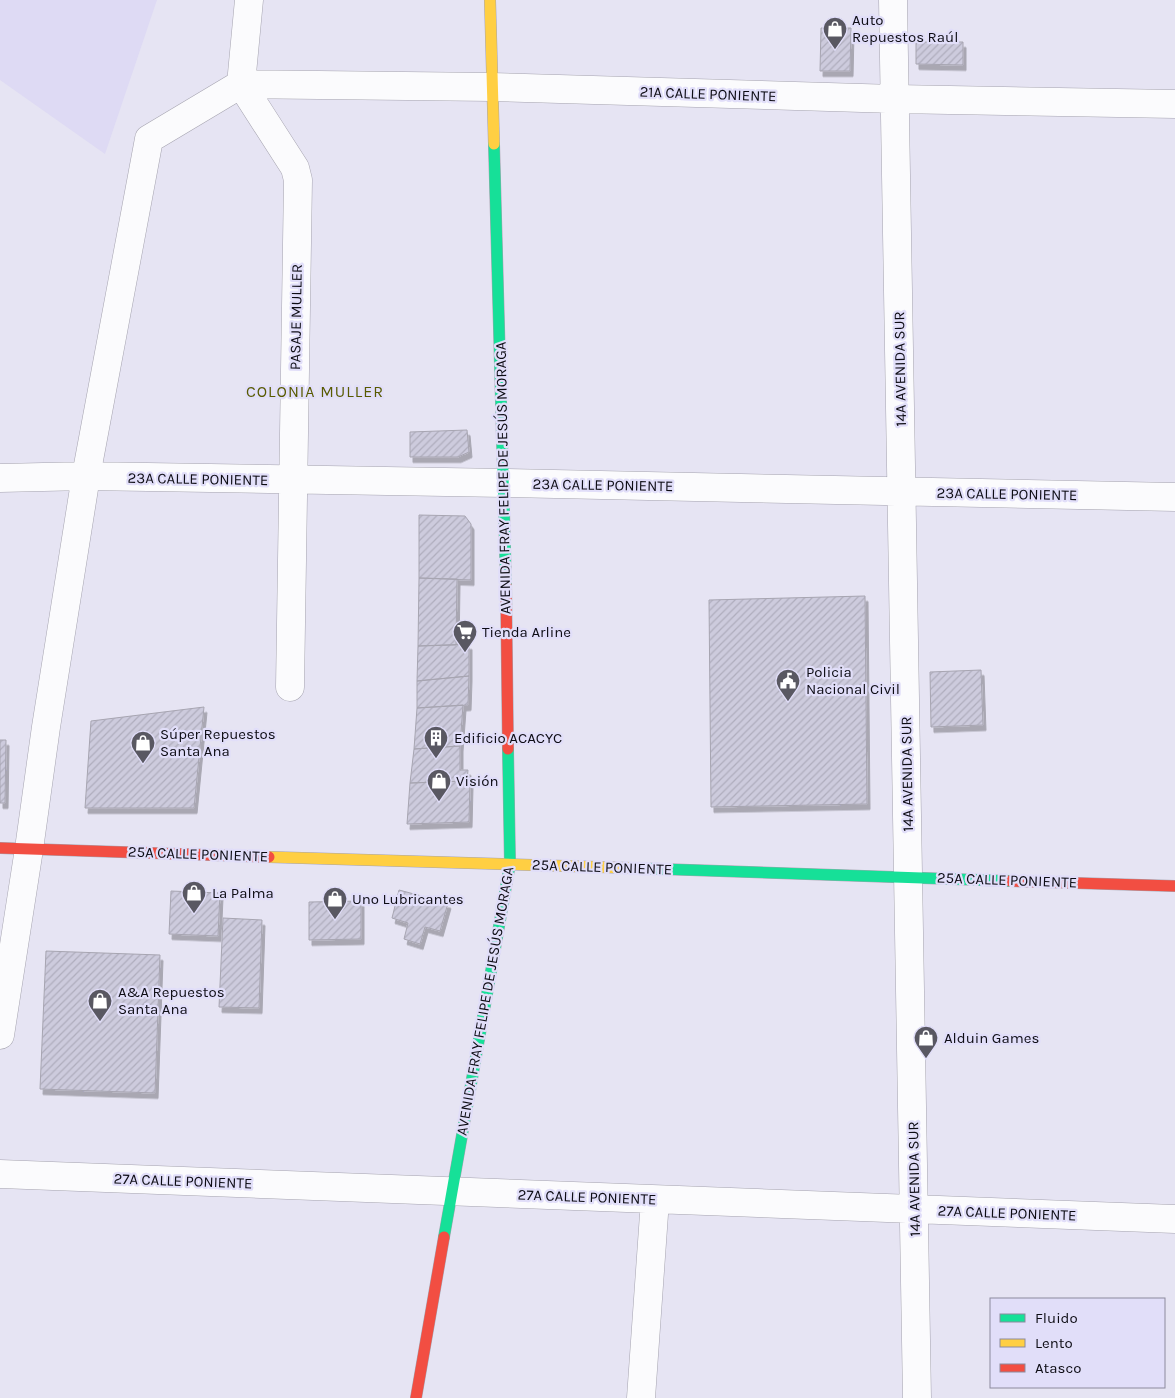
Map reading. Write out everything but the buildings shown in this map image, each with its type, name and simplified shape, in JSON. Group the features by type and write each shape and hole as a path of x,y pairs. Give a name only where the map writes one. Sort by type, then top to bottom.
{"street":[{"path":"0,1035 86,476 149,139 241,84 249,0"},
{"name":"AVENIDA FRAY FELIPE DE JESÚS MORAGA","path":"416,1398 510,864 504,483 490,0"},
{"name":"14A AVENIDA SUR","path":"893,0 917,1398"},
{"name":"21A CALLE PONIENTE","path":"241,84 1175,104"},
{"name":"PASAJE MULLER","path":"241,84 295,168 298,180 290,687"},
{"name":"23A CALLE PONIENTE","path":"0,478 86,476 1175,497"},
{"name":"25A CALLE PONIENTE","path":"0,848 1175,886"},
{"name":"27A CALLE PONIENTE","path":"0,1174 1175,1219"},
{"path":"641,1398 655,1200"}],"shaded area":[{"path":"0,0 157,0 105,154 0,80"}],"traffic: fast":[{"path":"494,144 506,585"},
{"path":"444,1237 510,864 508,749"},
{"path":"631,868 1010,881"}],"traffic: slow":[{"path":"490,0 494,144"},
{"path":"269,857 631,868"}],"traffic: jam":[{"path":"506,585 508,749"},
{"path":"0,848 269,857"},
{"path":"1010,881 1175,886"},
{"path":"416,1398 444,1237"}],"place":[{"name":"Auto Repuestos Raúl","path":"835,50"},
{"name":"Tienda Arline","path":"465,653"},
{"name":"Policia Nacional Civil","path":"788,702"},
{"name":"Edificio ACACYC","path":"436,759"},
{"name":"Súper Repuestos Santa Ana","path":"143,764"},
{"name":"Visión","path":"439,802"},
{"name":"La Palma","path":"194,914"},
{"name":"Uno Lubricantes","path":"335,920"},
{"name":"A&A Repuestos Santa Ana","path":"100,1022"},
{"name":"Alduin Games","path":"926,1059"}],"district":[{"name":"COLONIA MULLER","path":"315,391"}]}
